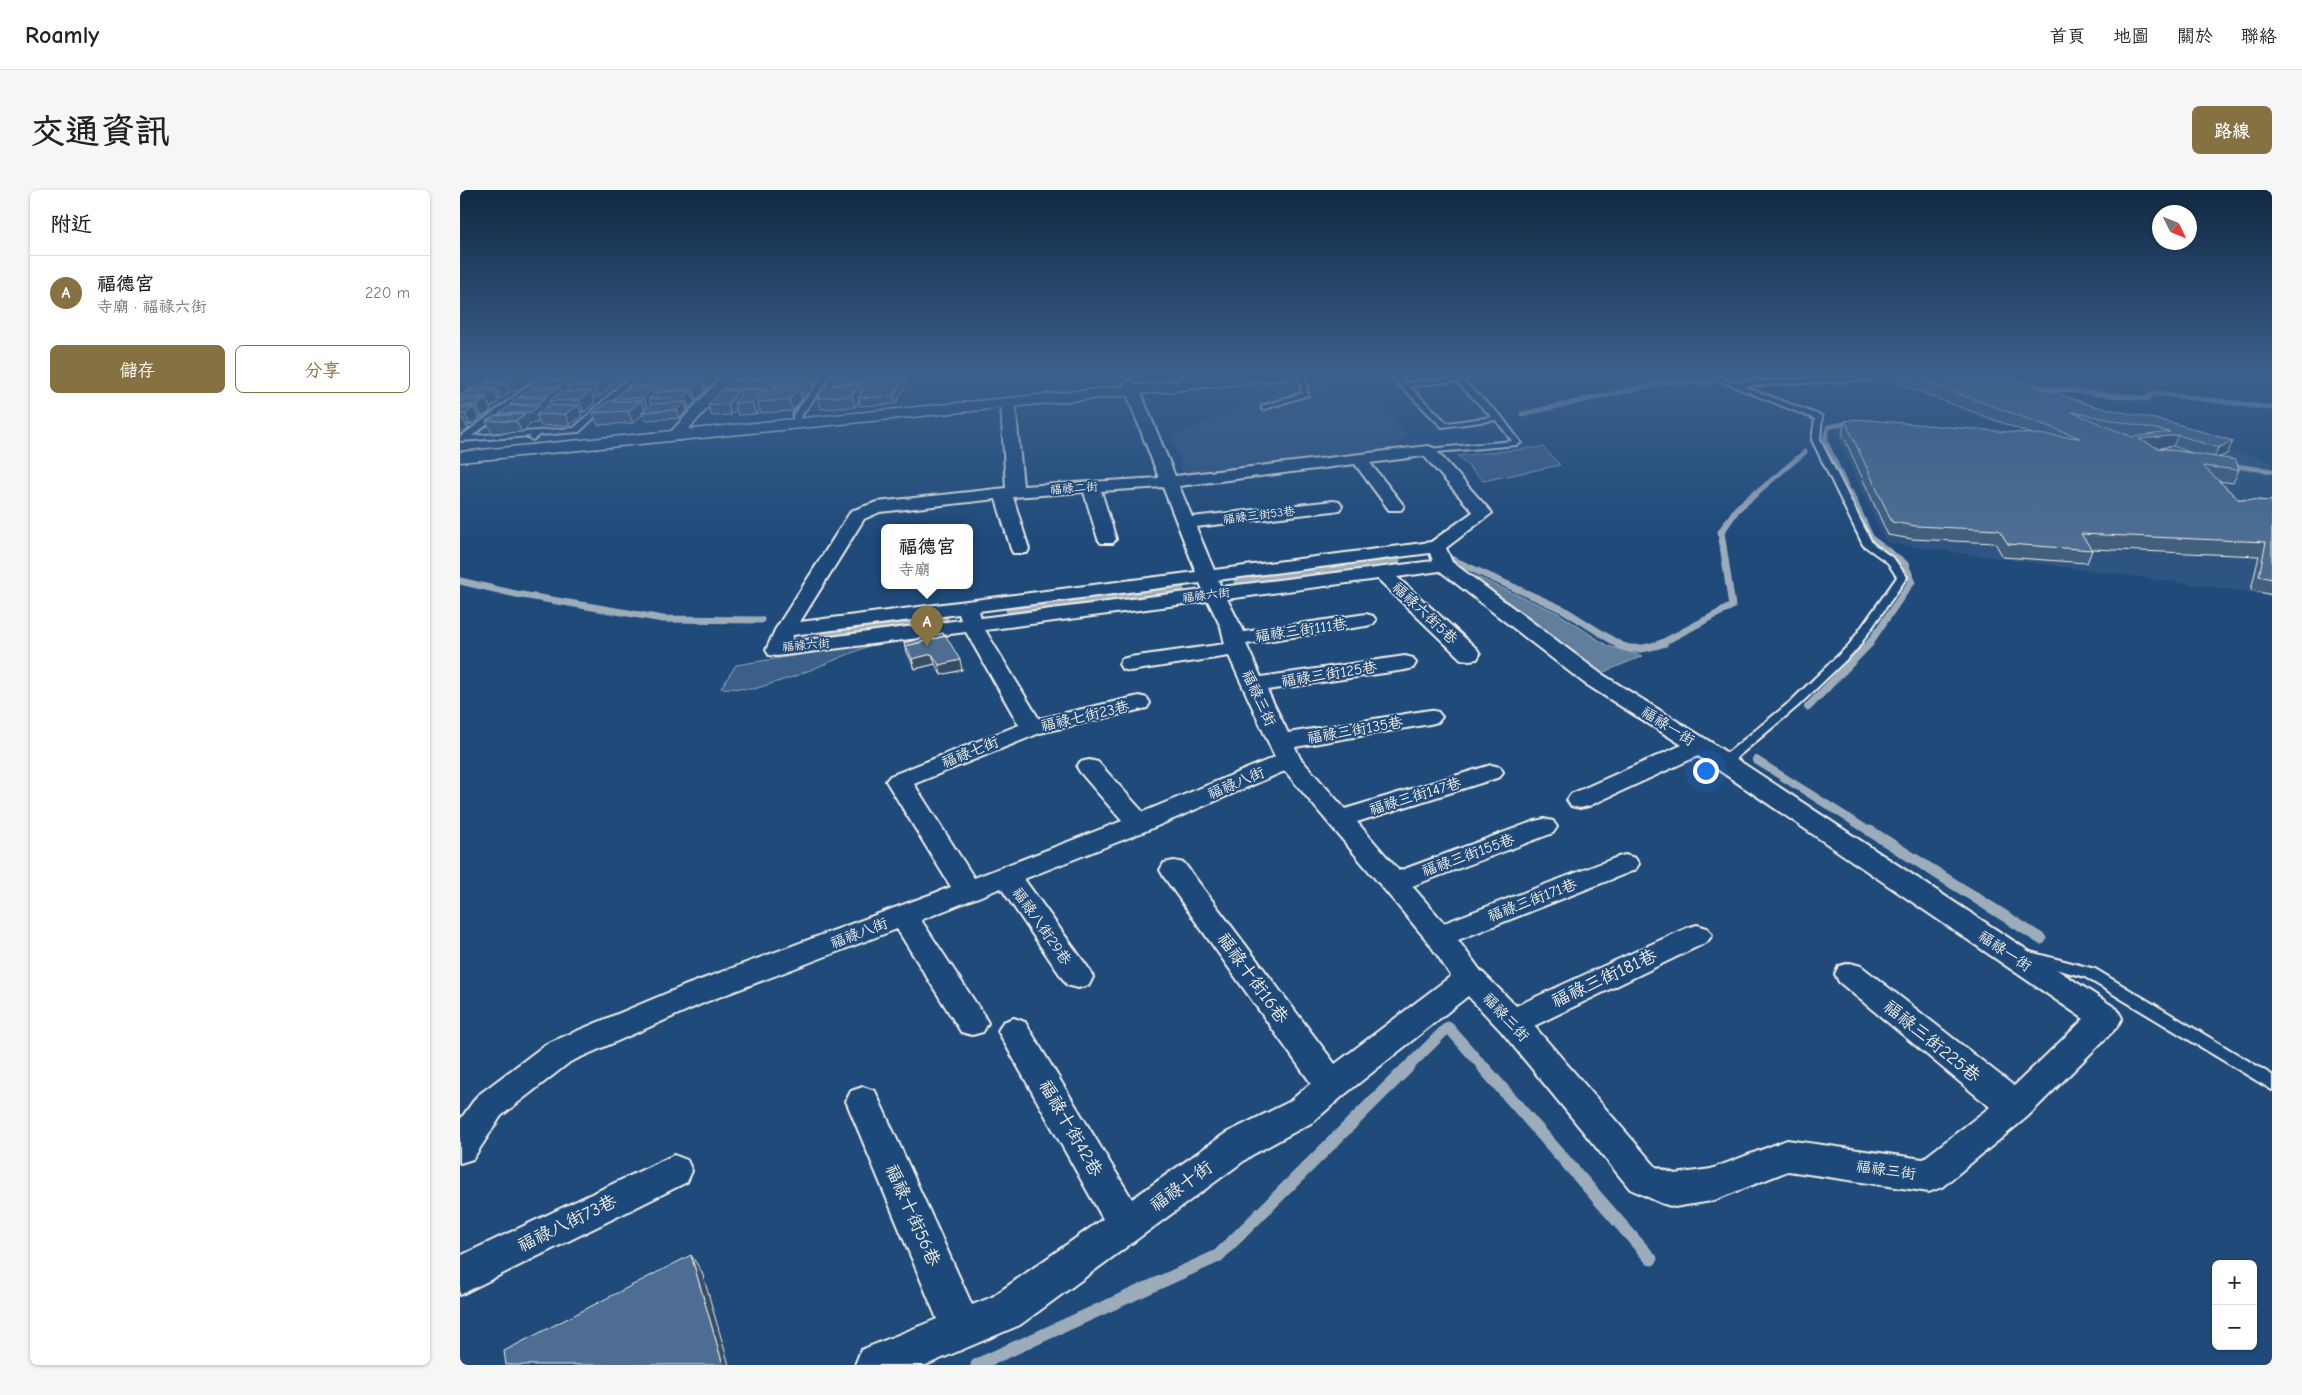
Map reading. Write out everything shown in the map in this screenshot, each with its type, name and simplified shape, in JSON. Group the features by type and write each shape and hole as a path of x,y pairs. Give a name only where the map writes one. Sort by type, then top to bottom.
{"main road":[{"path":"460,448 534,438 677,433 708,429"},
{"path":"460,457 725,429"}],"street":[{"path":"677,433 681,429"},
{"path":"1008,429 1009,492 1020,549"},
{"name":"福祿三街","path":"1148,429 1253,686 1284,751 1339,819 1439,936 1469,978 1512,1022 1643,1178 1674,1191 1712,1185 1787,1155 1929,1176 2015,1107 2106,1018"},
{"path":"1428,452 1483,514 1440,556"},
{"name":"福祿二街","path":"785,630 857,515 877,507 1009,492 1168,482 1428,452"},
{"path":"1360,460 1395,506"},
{"path":"1091,487 1107,539"},
{"name":"福祿三街53巷","path":"1185,523 1333,506"},
{"name":"福祿一街","path":"1440,556 1592,678 1700,746 2106,1018"},
{"name":"福祿六街","path":"1211,585 1382,573 1440,556"},
{"name":"福祿六街","path":"785,630 777,650 970,615 1440,556"},
{"name":"福祿六街5巷","path":"1382,573 1469,654"},
{"path":"970,615 1032,728"},
{"name":"福祿三街111巷","path":"1130,664 1366,620"},
{"name":"福祿三街125巷","path":"1253,686 1405,663"},
{"name":"福祿七街23巷","path":"1032,728 1139,703"},
{"name":"福祿三街135巷","path":"1284,751 1430,717"},
{"name":"福祿七街","path":"967,890 899,781 1032,728"},
{"path":"1580,800 1700,746"},
{"name":"福祿八街","path":"460,1148 488,1106 558,1053 695,994 903,916 1139,824 1284,751"},
{"path":"1089,767 1139,824"},
{"name":"福祿三街147巷","path":"1339,819 1491,772"},
{"name":"福祿三街155巷","path":"1393,883 1544,828"},
{"name":"福祿三街171巷","path":"1439,936 1625,864"},
{"name":"福祿十街16巷","path":"1174,870 1332,1085"},
{"name":"福祿八街29巷","path":"1006,875 1078,977"},
{"path":"903,916 972,1023"},
{"name":"福祿三街181巷","path":"1512,1022 1697,935"},
{"name":"福祿三街225巷","path":"1850,974 2015,1107"},
{"name":"福祿十街","path":"876,1365 1006,1311 1239,1144 1301,1112 1332,1085 1469,978"},
{"name":"福祿十街42巷","path":"1014,1031 1126,1226"},
{"name":"福祿十街56巷","path":"863,1101 962,1328"},
{"name":"福祿八街73巷","path":"460,1276 674,1171"}],"lane":[{"path":"477,429 463,439 534,438 577,429"},
{"path":"1428,452 1517,442 1507,429"},
{"path":"1724,762 1794,704 1853,647 1902,577 1891,561 1868,545 1816,440 1818,429"},
{"path":"2002,949 2090,973 2272,1083"}],"shaded area":[{"path":"1190,429 1401,429 1408,436 1386,453 1183,474 1172,436"},
{"path":"1855,429 2066,448 2015,429 2152,429 2272,461 2272,598 2242,591 1886,543 1834,431"},
{"path":"1543,447 1560,465 1483,481 1458,456"},
{"path":"1473,575 1558,613 1608,646 1643,656 1599,674"},
{"path":"876,643 793,677 754,689 721,688 736,665"}],"building":[{"path":"1849,429 1972,429 2080,438 2055,429 2112,429 2132,437 2170,432 2154,429 2193,429 2233,441 2218,448 2178,435 2139,439 2158,448 2236,460 2239,470 2203,466 2238,499 2272,501 2272,579 2259,576 2266,542 2081,534 2092,550 2008,544 1999,530 1916,526 1892,522"},
{"path":"943,633 944,636 906,646 907,650 904,643"},
{"path":"946,636 960,660 939,665 932,654 912,659 906,646"},
{"path":"691,1255 723,1365 506,1365 504,1351"}],"waterway":[{"path":"1828,429 1825,440 1850,495"},
{"path":"1754,495 1805,452"},
{"path":"2228,465 2272,471"},
{"path":"1660,644 1732,606 1721,532 1737,509 1756,493"},
{"path":"1850,493 1871,539 1905,564 1912,581 1869,644"},
{"path":"1453,560 1564,610 1618,644"},
{"path":"1237,582 1397,561"},
{"path":"460,581 516,594 663,619 761,620"},
{"path":"1009,610 1181,589"},
{"path":"824,634 945,619"},
{"path":"1618,644 1634,649 1664,643"},
{"path":"1808,707 1870,643"},
{"path":"1756,760 1872,833"},
{"path":"1870,831 2041,939"},
{"path":"1407,1068 1448,1027 1485,1069"},
{"path":"977,1365 1218,1256 1407,1068"},
{"path":"1484,1068 1651,1259"}],"place":[{"name":"福德宮","path":"927,647"}]}
